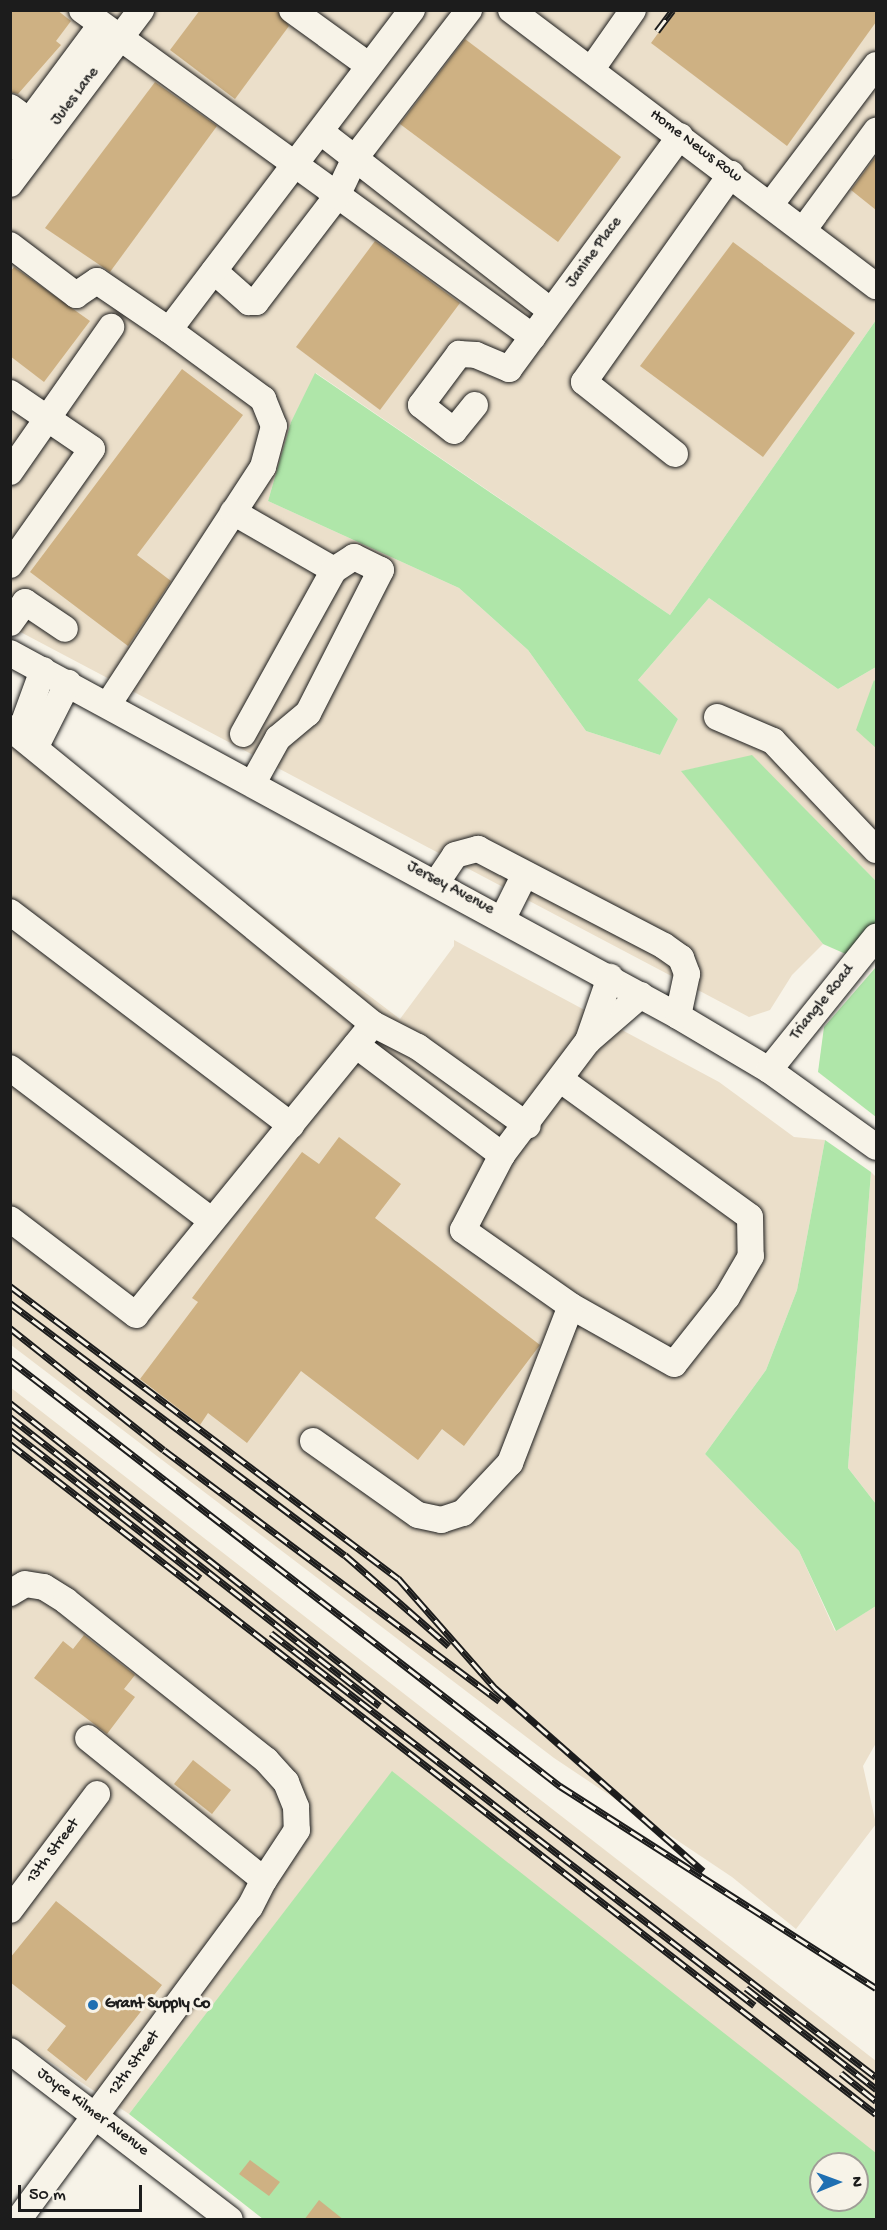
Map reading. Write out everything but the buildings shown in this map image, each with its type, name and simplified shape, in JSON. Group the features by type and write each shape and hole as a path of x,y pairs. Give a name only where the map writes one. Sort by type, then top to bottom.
{"street":[{"name":"Jules Lane","path":"10,184 29,121 101,24 141,10"},
{"path":"292,10 368,65"},
{"path":"169,330 412,10"},
{"path":"214,271 249,302 256,302 337,196 355,158 469,10"},
{"name":"Home News Row","path":"511,10 771,204 876,286"},
{"path":"591,70 633,10"},
{"path":"101,24 294,167 532,337"},
{"path":"771,204 876,65"},
{"path":"10,147 29,121"},
{"path":"804,229 876,131"},
{"path":"321,132 551,311"},
{"name":"Janine Place","path":"475,405 454,431 421,405 459,354 476,355 509,369 680,136"},
{"path":"675,454 584,382 731,174"},
{"path":"10,245 76,295 97,281 169,330 263,399 274,426 263,467 108,705"},
{"path":"10,472 111,327"},
{"path":"10,393 42,427 92,448 10,565"},
{"path":"233,512 334,570"},
{"path":"243,734 334,570 354,556 381,570 308,713 278,738 253,783"},
{"path":"10,623 25,602 65,629"},
{"name":"Jersey Avenue","path":"10,652 610,977 769,1070 876,1147"},
{"path":"22,736 44,670"},
{"path":"22,736 68,683"},
{"path":"717,717 772,741 876,850"},
{"path":"22,736 373,1024 418,1047 528,1126"},
{"path":"437,882 464,849 478,849 681,958 688,984 678,1017"},
{"path":"503,918 525,874"},
{"path":"10,912 291,1125"},
{"name":"Triangle Road","path":"769,1070 876,937"},
{"path":"588,1041 610,977"},
{"path":"561,1080 750,1216 752,1256 727,1297 674,1364 571,1306 463,1230 502,1155 528,1126 588,1041 641,995"},
{"path":"10,1219 136,1315 373,1024"},
{"path":"356,1045 502,1155"},
{"path":"10,1068 212,1221"},
{"path":"313,1441 418,1515 441,1520 463,1514 510,1463 571,1306"},
{"name":"12th Street","path":"10,1593 25,1584 44,1587 66,1601 266,1760 286,1782 296,1808 297,1830 264,1880 250,1907 18,2220"},
{"path":"88,1738 264,1880"},
{"name":"13th Street","path":"10,1911 97,1794"},
{"name":"Joyce Kilmer Avenue","path":"10,2051 98,2115 230,2220"}],"shaded area":[{"path":"10,11 876,11 876,320 670,615 316,373 291,422 268,501 459,588 528,650 586,731 660,755 678,719 638,680 709,598 838,689 876,667 876,881 752,756 682,771 823,944 792,975 770,1010 749,1017 11,627"},
{"path":"10,723 400,1019 454,946 454,940 719,1082 794,1137 825,1140 797,1290 766,1370 705,1454 799,1551 835,1631 876,1606 876,1743 863,1766 876,1824 796,1929 732,1877 554,1758 11,1345"},
{"path":"871,1172 876,1177 876,1504 848,1468"},
{"path":"10,1387 876,2061 876,2154 392,1772 129,2114 11,2036"}],"green space":[{"path":"876,320 876,667 838,689 709,598 638,680 678,719 660,755 586,731 528,650 459,588 268,501 291,422 315,373 670,615"},
{"path":"874,680 876,682 876,748 856,730"},
{"path":"752,755 876,881 876,922 848,955 823,944 681,771"},
{"path":"876,967 876,1117 818,1072 824,1027"},
{"path":"825,1140 871,1172 848,1468 876,1504 876,1606 836,1631 799,1551 705,1454 766,1370 797,1290"},
{"path":"392,1771 876,2153 876,2219 263,2219 129,2114"}],"railway":[{"path":"657,31 673,10"},
{"path":"10,1286 398,1578 495,1688 703,1871"},
{"path":"10,1303 345,1555 449,1646"},
{"path":"10,1328 164,1450 499,1701"},
{"path":"10,1360 560,1786 876,1988"},
{"path":"10,1403 528,1811 876,2077"},
{"path":"10,1417 380,1706"},
{"path":"10,1430 200,1578"},
{"path":"10,1444 876,2114"},
{"path":"271,1633 754,2005"},
{"path":"746,1988 876,2089"},
{"path":"841,2073 876,2101"}],"place":[{"name":"Grant Supply Co","path":"93,2005"}]}
